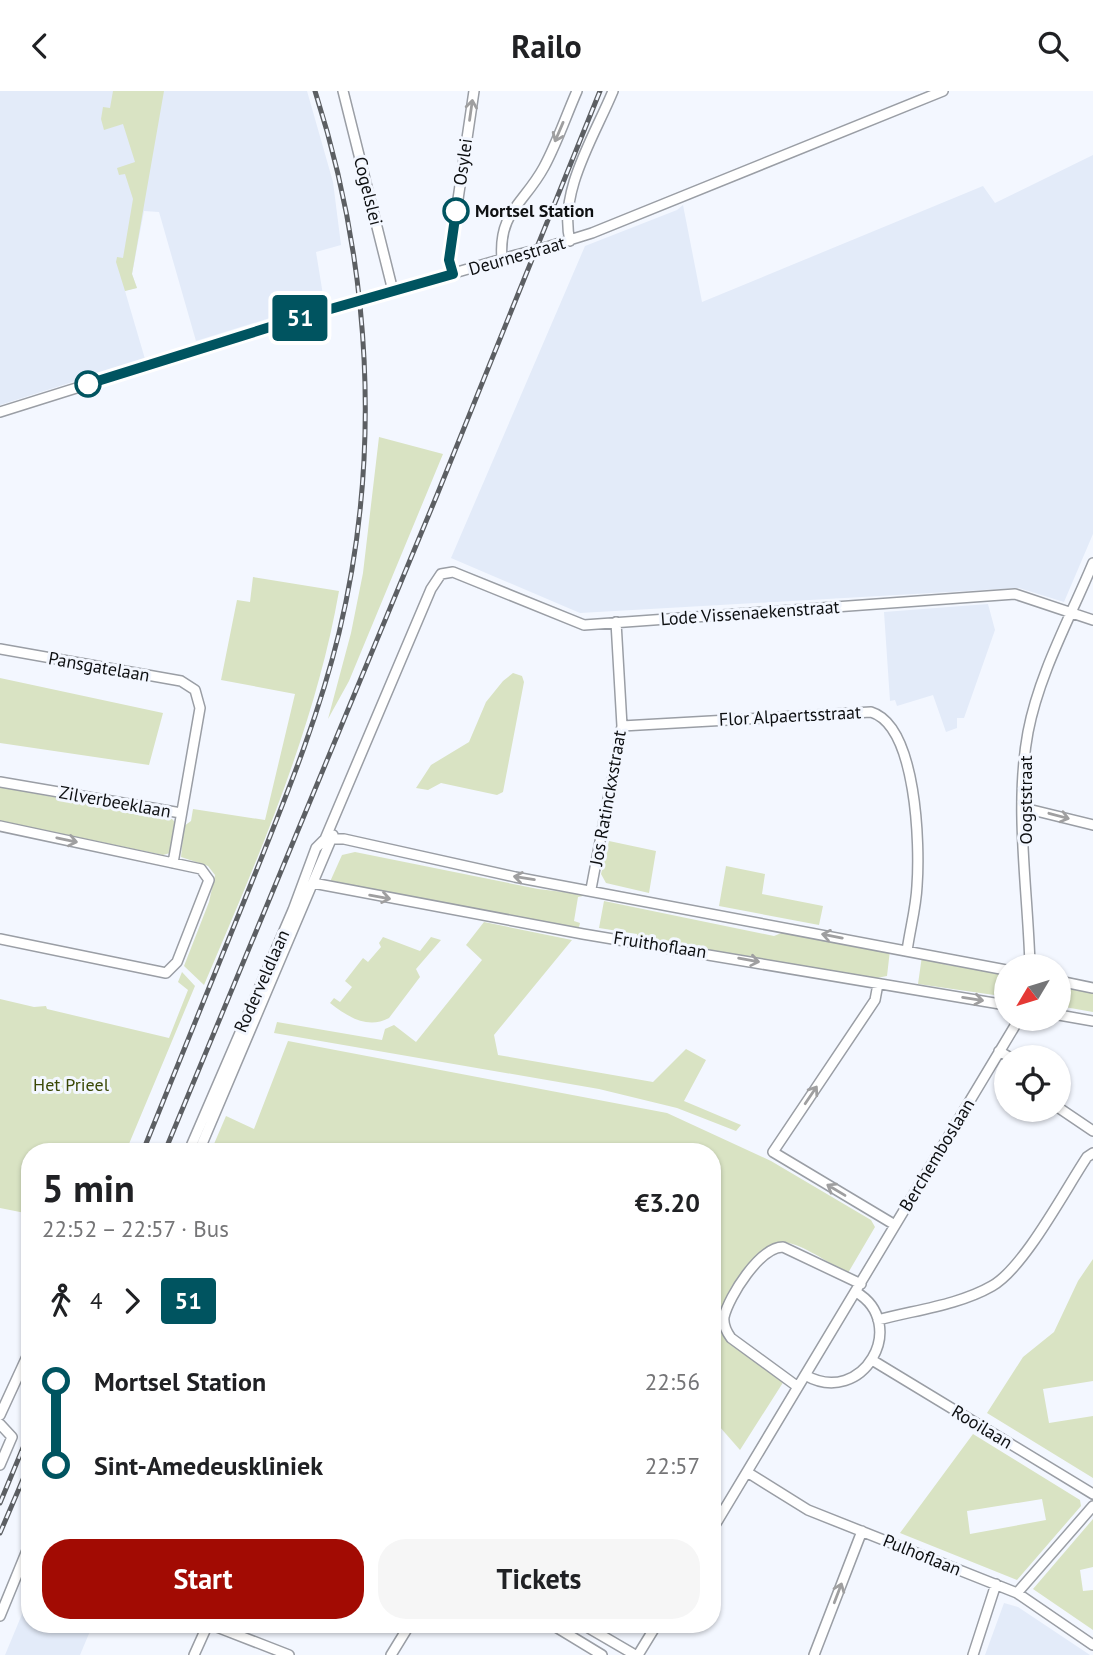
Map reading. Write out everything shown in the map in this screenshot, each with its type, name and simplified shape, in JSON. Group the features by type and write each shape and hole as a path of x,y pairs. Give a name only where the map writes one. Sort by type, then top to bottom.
{"street":[{"name":"Cogelslei","path":"343,91 393,291"},
{"name":"Osylei","path":"453,274 449,260 474,91"},
{"path":"502,259 501,238 506,219 541,173 577,91"},
{"path":"570,241 568,216 572,190 613,91"},
{"name":"Deurnestraat","path":"0,412 393,291 570,241 943,91"},
{"name":"Oogststraat","path":"1030,954 1023,769 1028,731 1038,693 1093,563"},
{"name":"Lode Vissenaekenstraat","path":"438,577 444,572 453,572 577,624 1015,594 1093,620"},
{"name":"Roderveldlaan","path":"202,1143 313,883 336,813 438,577"},
{"name":"Jos Ratinckxstraat","path":"590,893 622,726 616,622"},
{"name":"Pansgatelaan","path":"0,649 181,681 195,690 200,708 181,813"},
{"name":"Flor Alpaertsstraat","path":"622,726 871,712 885,718 895,731 911,778 914,798 917,886 907,951"},
{"name":"Zilverbeeklaan","path":"0,782 181,813 173,863"},
{"path":"1024,808 1093,825"},
{"path":"0,826 205,871 208,884 177,962 166,973 0,939"},
{"path":"329,838 590,893 994,968"},
{"name":"Roderveldlaan","path":"192,1143 316,848 329,838"},
{"path":"307,870 313,883"},
{"name":"Fruithoflaan","path":"313,883 583,934 994,1003"},
{"path":"1071,983 1093,988"},
{"path":"878,984 876,1000 773,1152 895,1225"},
{"path":"1071,1016 1093,1021"},
{"name":"Berchemboslaan","path":"721,1515 994,1059"},
{"path":"1071,1116 1093,1131"},
{"path":"878,1320 967,1296 994,1285 1019,1261 1087,1157 1093,1153"},
{"path":"798,1387 727,1333 725,1314 747,1275 762,1254 783,1247 858,1288 869,1301 878,1320 879,1337 872,1360 859,1373 836,1383 820,1383 805,1375"},
{"name":"Rooilaan","path":"872,1360 1093,1494"},
{"path":"0,1415 21,1370"},
{"path":"0,1424 12,1437 0,1465"},
{"name":"Pulhoflaan","path":"747,1472 808,1510 1017,1593 1093,1645"},
{"path":"1017,1593 1093,1506"},
{"path":"814,1655 862,1531"},
{"path":"0,1616 21,1565"},
{"path":"973,1655 996,1584"},
{"path":"194,1655 204,1633"},
{"path":"232,1633 289,1655"},
{"path":"391,1655 404,1633"},
{"path":"566,1633 602,1655"},
{"path":"598,1633 636,1655 651,1633"}],"shaded area":[{"path":"0,91 307,91 333,182 341,245 316,252 324,301 196,341 159,212 144,211 132,274 137,288 125,291 145,359 0,405"},
{"path":"1093,155 1093,534 1064,602 1019,588 580,613 451,558 585,246 677,210 683,205 702,302 983,186 995,203"},
{"path":"988,604 995,630 964,718 957,718 957,728 946,732 933,695 897,706 895,700 890,701 884,612"},
{"path":"1004,1603 1018,1607 1090,1655 985,1655"},
{"path":"21,1617 21,1633 89,1633 80,1655 5,1655"}],"green space":[{"path":"113,91 164,91 132,274 137,288 125,291 116,262 117,257 123,258 133,199 125,174 119,175 117,168 135,162 123,124 104,130 101,119 103,107 110,108"},
{"path":"379,437 443,454 349,681 328,719 351,633 363,573"},
{"path":"253,577 339,591 329,642 283,792 204,985 184,966 209,902 215,875 208,866 181,857 184,826 191,821 193,809 265,820 295,694 221,680 237,600 250,602"},
{"path":"513,673 522,676 524,682 503,792 497,795 441,783 428,790 416,788 431,765 469,742 486,702"},
{"path":"0,678 163,713 149,765 0,743"},
{"path":"0,787 172,819 175,822 170,853 163,855 0,821"},
{"path":"609,841 656,851 649,893 606,883 601,874"},
{"path":"355,852 538,889 588,895 578,897 574,921 580,923 579,927 571,930 558,924 329,884 342,855"},
{"path":"726,866 765,874 762,894 823,906 819,925 719,906"},
{"path":"604,901 774,936 784,932 864,948 890,950 887,976 877,978 876,982 852,975 637,938 637,934 599,928"},
{"path":"484,922 572,940 494,1035 498,1055 653,1082 686,1049 706,1060 684,1101 741,1125 736,1131 677,1108 599,1089 274,1033 277,1022 382,1040 385,1029 394,1025 416,1042 482,960 466,945"},
{"path":"383,937 420,951 431,937 441,940 416,969 420,977 389,1018 373,1023 365,1022 350,1017 330,1003 334,998 340,1002 352,987 345,981 363,958 368,962 381,947 379,943"},
{"path":"922,956 947,965 994,971 994,995 918,984"},
{"name":"Het Prieel","path":"182,972 195,986 129,1143 21,1143 21,1212 0,1208 0,999 34,1007 46,1006 47,1009 169,1038 188,990 178,982"},
{"path":"1071,988 1093,992 1093,1012 1071,1008"},
{"path":"288,1041 667,1113 771,1161 871,1220 875,1227 848,1273 792,1244 773,1244 754,1259 721,1316 721,1143 214,1143 226,1116 254,1129"},
{"path":"1093,1259 1093,1381 1043,1389 1049,1423 1093,1416 1093,1478 987,1413 1023,1357 1054,1332 1078,1281"},
{"path":"721,1327 735,1345 784,1381 740,1450 721,1428"},
{"path":"973,1434 1080,1500 1081,1506 1017,1580 900,1533","holes":["1042,1499 1046,1520 970,1534 967,1511"]},
{"path":"1093,1519 1093,1567 1080,1570 1083,1591 1093,1590 1093,1630 1033,1589"}],"railway":[{"path":"146,1143 300,760 331,665 353,565 365,429 359,292 334,157 315,91"},
{"path":"168,1143 437,495 600,91"},
{"path":"0,1503 21,1453"},
{"path":"0,1533 21,1484"}],"bus line":[{"name":"51","path":"88,384 299,318 453,274 449,260 456,211"}],"place":[{"name":"Mortsel Station","path":"456,211"}]}
